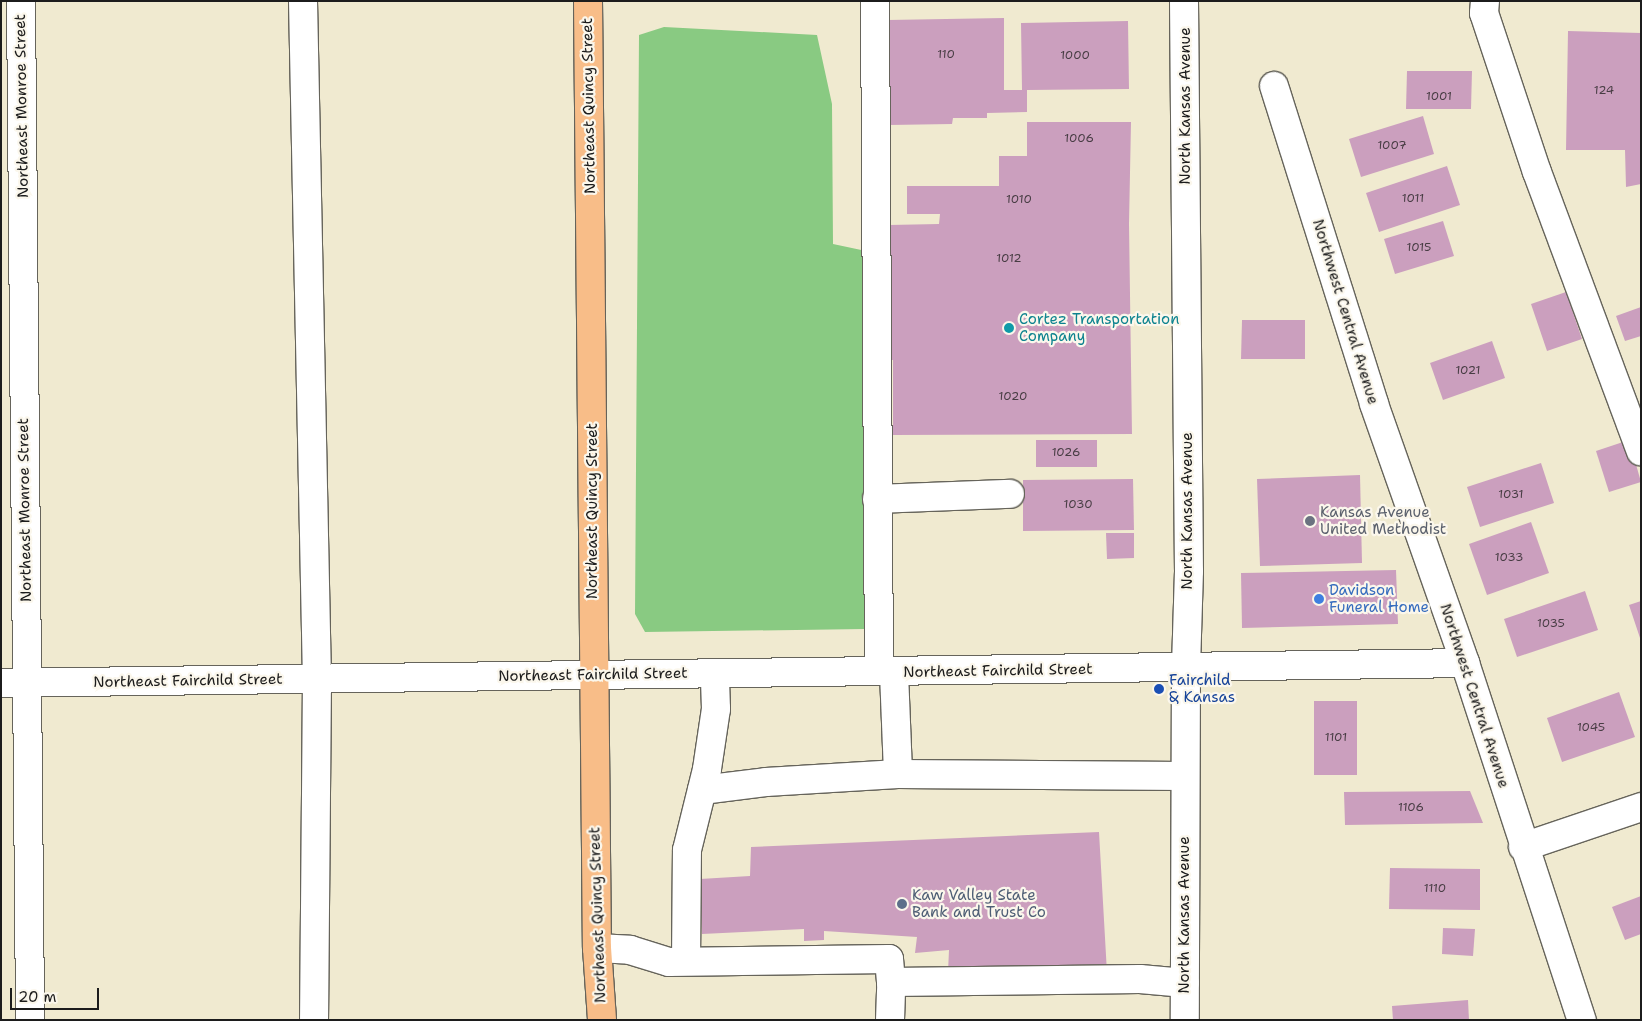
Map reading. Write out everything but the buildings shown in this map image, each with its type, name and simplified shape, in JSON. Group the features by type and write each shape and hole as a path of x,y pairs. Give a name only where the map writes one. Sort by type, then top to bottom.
{"main road":[{"name":"Northeast Quincy Street","path":"588,1 597,948 603,1016"}],"street":[{"name":"Northeast Monroe Street","path":"21,1 14,683 30,1020"},
{"path":"303,1 317,679 314,1020"},
{"path":"875,1 877,499 887,672 898,774"},
{"name":"North Kansas Avenue","path":"1184,1 1189,571 1185,776 1185,1020"},
{"path":"1485,1 1484,13 1534,163 1641,451"},
{"name":"Northwest Central Avenue","path":"1274,86 1374,404 1465,663 1523,847 1582,1020"},
{"path":"877,499 1010,494"},
{"name":"Northeast Fairchild Street","path":"14,683 1465,663"},
{"path":"686,961 687,850 702,790 716,709 715,674"},
{"path":"702,790 766,782 898,774 1185,776"},
{"path":"1523,847 1641,807"},
{"path":"597,948 630,950 669,962 889,959 890,1020"},
{"path":"890,982 1140,979 1185,983"}],"green space":[{"path":"664,27 817,35 832,104 833,244 866,251 864,629 645,632 635,614 639,35"}],"place":[{"name":"Cortez Transportation Company","path":"1009,328"},
{"name":"Kansas Avenue United Methodist","path":"1310,521"},
{"name":"Davidson Funeral Home","path":"1319,599"},
{"name":"Fairchild & Kansas","path":"1159,689"},
{"name":"Kaw Valley State Bank and Trust Co","path":"902,904"}]}
